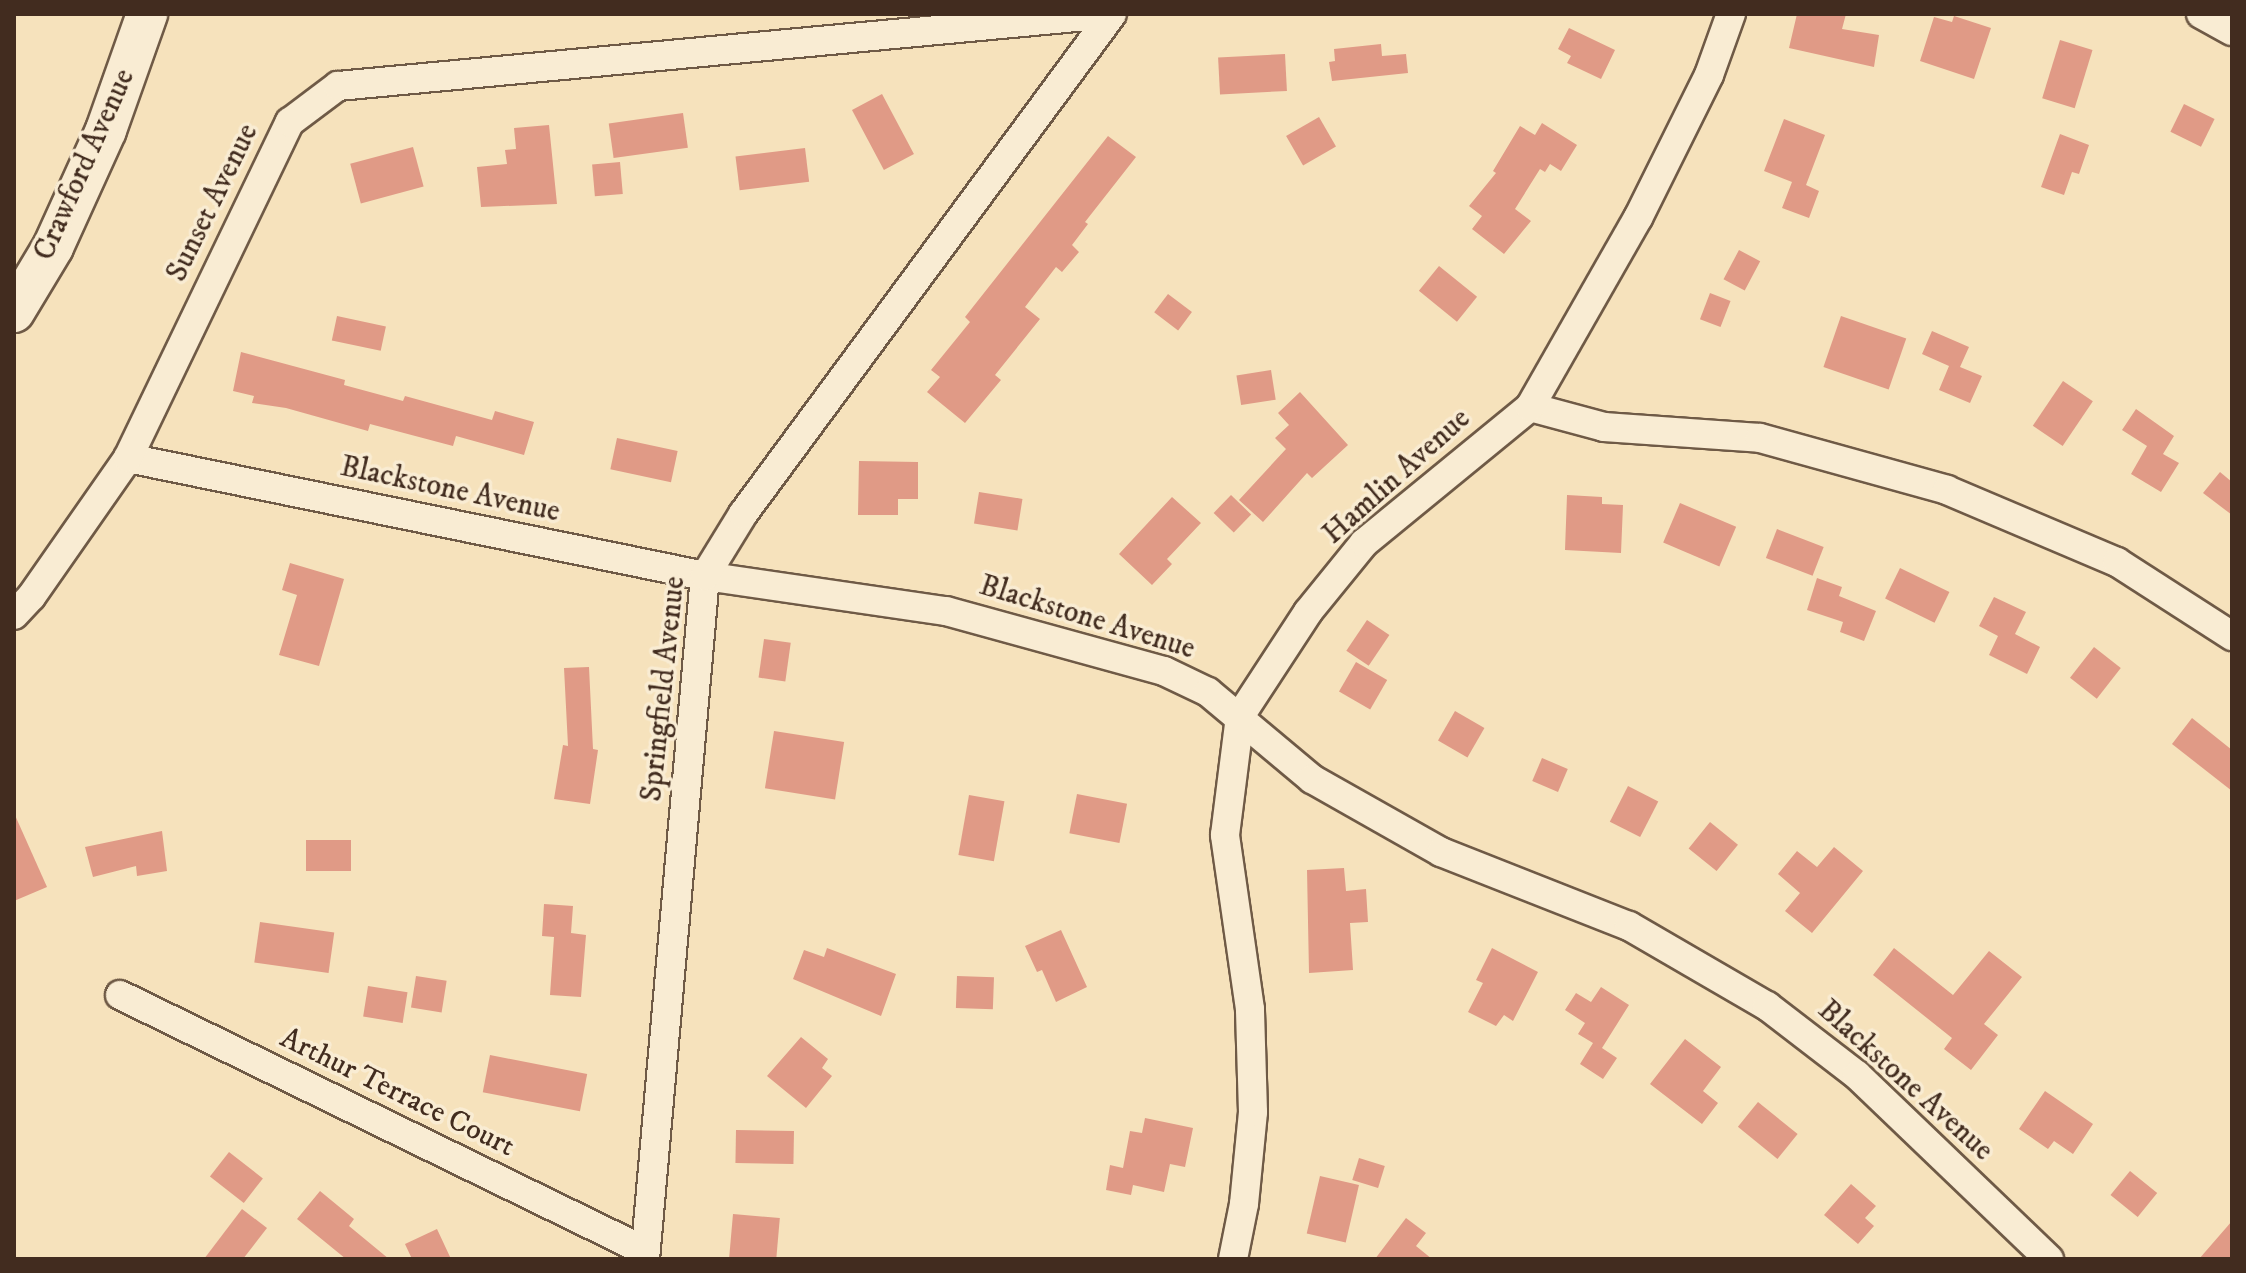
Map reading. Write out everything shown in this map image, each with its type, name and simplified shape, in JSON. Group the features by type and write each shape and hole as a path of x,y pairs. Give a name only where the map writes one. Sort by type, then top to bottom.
{"main road":[{"name":"Crawford Avenue","path":"14,312 53,247 100,143 147,14"}],"street":[{"name":"Sunset Avenue","path":"14,615 31,597 128,458 290,122 338,86 1110,14"},
{"name":"Springfield Avenue","path":"645,1255 705,576 743,514 1110,14"},
{"name":"Hamlin Avenue","path":"1233,1259 1244,1204 1253,1112 1250,1009 1225,835 1240,716 1308,612 1364,543 1530,407 1638,218 1709,75 1731,14"},
{"path":"2201,14 2232,31"},
{"path":"1530,407 1604,427 1760,438 1947,490 2117,562 2232,636"},
{"name":"Blackstone Avenue","path":"128,458 705,576 946,611 1164,671 1208,692 1312,779 1441,852 1629,926 1767,1006 1857,1075 2049,1259"},
{"name":"Arthur Terrace Court","path":"120,995 645,1255"}],"building":[{"path":"1797,14 1846,14 1842,29 1879,35 1874,67 1789,48"},
{"path":"1954,16 1991,28 1974,79 1920,61 1934,17 1952,22"},
{"path":"1569,28 1615,50 1601,79 1567,63 1571,56 1558,49"},
{"path":"2060,40 2093,50 2075,108 2042,98"},
{"path":"1381,44 1382,56 1406,54 1408,73 1332,81 1329,62 1335,61 1334,49"},
{"path":"1285,54 1287,91 1220,94 1218,58"},
{"path":"882,94 914,154 884,170 852,110"},
{"path":"2184,104 2215,119 2201,147 2170,132"},
{"path":"683,113 688,148 614,158 609,123"},
{"path":"1319,117 1336,146 1303,165 1286,136"},
{"path":"1784,119 1825,135 1806,185 1819,191 1809,218 1782,208 1792,182 1764,171"},
{"path":"1542,123 1577,145 1561,171 1550,164 1545,172 1540,169 1515,209 1531,221 1504,254 1472,229 1482,216 1469,206 1496,173 1493,171 1520,126 1535,135"},
{"path":"549,125 557,204 481,207 477,167 507,164 505,150 516,149 514,128"},
{"path":"2060,134 2089,145 2079,174 2072,172 2064,195 2041,187"},
{"path":"1108,136 1136,157 1085,222 1088,224 1072,245 1079,252 1062,272 1056,267 1025,307 1040,319 995,375 1001,380 965,423 927,392 940,377 931,370 970,322 965,317"},
{"path":"413,147 424,187 361,203 350,164"},
{"path":"805,148 809,182 740,190 736,157"},
{"path":"620,162 623,194 595,196 592,164"},
{"path":"1739,250 1760,261 1745,290 1724,279"},
{"path":"1439,266 1477,297 1457,322 1419,291"},
{"path":"1710,293 1731,301 1721,327 1700,319"},
{"path":"1168,294 1192,312 1178,330 1154,312"},
{"path":"337,316 386,326 381,351 332,340"},
{"path":"1841,316 1906,338 1889,390 1823,367"},
{"path":"1932,331 1969,347 1960,367 1982,376 1970,403 1939,390 1949,366 1922,354"},
{"path":"241,352 345,380 344,385 403,401 405,396 492,420 495,411 534,422 524,455 456,436 453,446 370,424 368,431 286,408 252,403 254,396 233,391"},
{"path":"1271,370 1276,400 1241,405 1236,375"},
{"path":"2063,381 2093,401 2063,446 2033,426"},
{"path":"1300,392 1348,445 1312,478 1307,473 1263,522 1239,500 1286,449 1275,438 1289,425 1278,413"},
{"path":"2136,409 2174,436 2163,454 2179,463 2161,492 2131,474 2147,446 2122,430"},
{"path":"617,438 678,451 671,482 610,469"},
{"path":"859,461 918,462 918,499 898,499 898,515 858,515"},
{"path":"2220,472 2232,482 2232,515 2203,493"},
{"path":"979,492 1022,499 1017,530 974,524"},
{"path":"1231,495 1251,514 1234,532 1214,513"},
{"path":"1567,495 1602,497 1602,504 1623,505 1621,553 1565,550"},
{"path":"1172,497 1201,523 1167,559 1172,564 1152,585 1119,554"},
{"path":"1680,503 1736,527 1719,566 1663,543"},
{"path":"1777,529 1824,547 1813,576 1766,558"},
{"path":"290,563 344,579 319,666 279,655 297,595 282,590"},
{"path":"1900,568 1949,592 1935,623 1885,599"},
{"path":"1817,578 1842,587 1839,596 1876,611 1864,641 1840,632 1843,622 1807,610"},
{"path":"1994,597 2026,612 2015,634 2040,647 2027,674 1989,655 1998,636 1979,626"},
{"path":"1367,620 1389,635 1369,666 1346,651"},
{"path":"764,639 791,643 785,681 759,678"},
{"path":"2094,647 2121,668 2097,699 2070,678"},
{"path":"1356,662 1387,680 1370,709 1339,691"},
{"path":"589,667 593,749 598,750 590,804 554,799 563,745 568,746 564,668"},
{"path":"1455,711 1484,728 1467,757 1438,740"},
{"path":"2192,718 2232,750 2232,791 2172,744"},
{"path":"774,731 844,742 835,799 765,788"},
{"path":"1542,758 1568,769 1558,792 1532,781"},
{"path":"1628,786 1658,801 1640,837 1610,822"},
{"path":"1077,794 1127,804 1119,843 1069,833"},
{"path":"969,795 1004,801 994,861 958,855"},
{"path":"14,813 47,887 14,901"},
{"path":"1710,822 1738,845 1717,871 1689,848"},
{"path":"162,831 167,871 137,876 136,866 93,877 85,847"},
{"path":"306,840 351,840 351,871 306,871"},
{"path":"1834,847 1863,871 1812,933 1785,911 1800,893 1778,874 1797,851 1817,867"},
{"path":"1344,868 1346,891 1366,889 1368,922 1350,923 1353,970 1309,973 1307,870"},
{"path":"544,904 573,906 571,933 586,935 581,997 550,995 554,937 542,936"},
{"path":"260,922 334,932 329,973 254,963"},
{"path":"1061,930 1087,987 1056,1002 1042,970 1037,972 1025,946"},
{"path":"827,948 896,974 881,1016 793,979 804,950 824,957"},
{"path":"1492,948 1538,972 1513,1021 1504,1015 1496,1026 1468,1012 1483,983 1476,980"},
{"path":"1894,948 1953,995 1989,951 2022,977 1984,1024 1998,1035 1971,1070 1944,1049 1952,1038 1873,975"},
{"path":"416,976 447,981 442,1012 411,1008"},
{"path":"957,976 994,977 993,1009 956,1008"},
{"path":"368,986 408,992 403,1023 363,1017"},
{"path":"1601,987 1629,1005 1602,1048 1617,1058 1603,1079 1580,1064 1593,1043 1578,1034 1585,1023 1565,1010 1576,993 1591,1002"},
{"path":"801,1037 828,1059 822,1068 832,1076 806,1108 767,1076"},
{"path":"1685,1039 1721,1067 1703,1091 1718,1103 1702,1124 1650,1084"},
{"path":"490,1055 587,1074 580,1111 483,1092"},
{"path":"2045,1091 2093,1124 2073,1154 2054,1141 2048,1149 2019,1129"},
{"path":"1758,1102 1798,1134 1777,1159 1738,1127"},
{"path":"1145,1118 1193,1128 1185,1167 1170,1164 1164,1192 1133,1185 1131,1195 1106,1190 1110,1165 1123,1168 1130,1131 1142,1133"},
{"path":"736,1130 794,1131 793,1164 735,1163"},
{"path":"229,1152 263,1178 244,1203 210,1176"},
{"path":"1359,1158 1385,1166 1378,1188 1352,1180"},
{"path":"2130,1171 2157,1193 2138,1217 2110,1195"},
{"path":"1320,1176 1359,1185 1346,1242 1307,1233"},
{"path":"1851,1184 1876,1206 1865,1218 1874,1226 1858,1244 1824,1215"},
{"path":"320,1191 354,1219 349,1226 389,1259 346,1259 297,1219"},
{"path":"242,1209 267,1228 243,1259 204,1259"},
{"path":"733,1214 780,1218 776,1259 729,1259"},
{"path":"1406,1218 1426,1233 1416,1246 1432,1259 1375,1259"},
{"path":"2232,1221 2232,1259 2199,1259"},
{"path":"437,1229 451,1259 412,1259 405,1244"}]}
